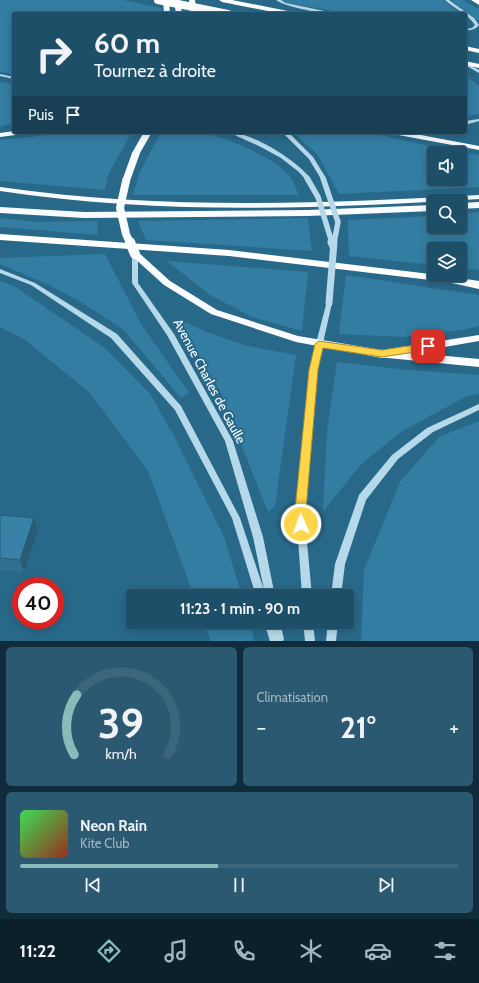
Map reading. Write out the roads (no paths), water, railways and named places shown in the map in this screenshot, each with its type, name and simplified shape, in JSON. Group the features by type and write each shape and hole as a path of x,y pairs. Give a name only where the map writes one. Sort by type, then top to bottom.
{"highway":[{"path":"158,0 218,12"},
{"path":"224,0 283,12"},
{"path":"474,0 479,3"},
{"path":"467,48 479,51"},
{"path":"467,63 479,66"},
{"path":"0,237 229,253 447,279 479,285"},
{"path":"382,354 479,363"}],"main road":[{"path":"166,0 167,12"},
{"path":"177,0 180,12"},
{"path":"192,0 194,12"},
{"path":"0,135 12,133"},
{"path":"147,134 136,153 126,181 120,208 126,234 135,254 167,283 214,312 258,327 319,344 382,354 479,338"},
{"path":"404,134 479,148"},
{"path":"0,189 78,200 197,204 315,204 479,197"},
{"path":"467,206 479,206"},
{"path":"0,210 84,215 308,213 427,208"}],"street":[{"path":"278,0 285,4 327,12"},
{"path":"447,0 463,12"},
{"path":"467,15 473,19 477,25 473,29 467,30"},
{"path":"467,64 479,72"},
{"path":"0,75 12,78"},
{"path":"467,123 479,120"},
{"path":"236,134 270,149 302,171 318,197 333,249"},
{"path":"287,134 311,158 323,178 338,222 333,249 329,302 313,370 300,510 306,589"},
{"name":"Avenue Charles de Gaulle","path":"135,254 135,283 170,334 229,441 258,538 269,589"},
{"path":"0,271 33,284 114,336 178,408 236,518 259,589"},
{"path":"337,589 340,564 362,498 395,457 430,430 479,407"},
{"path":"272,629 276,641"},
{"path":"277,629 279,641"},
{"path":"309,629 310,641"},
{"path":"331,641 332,629"}]}
